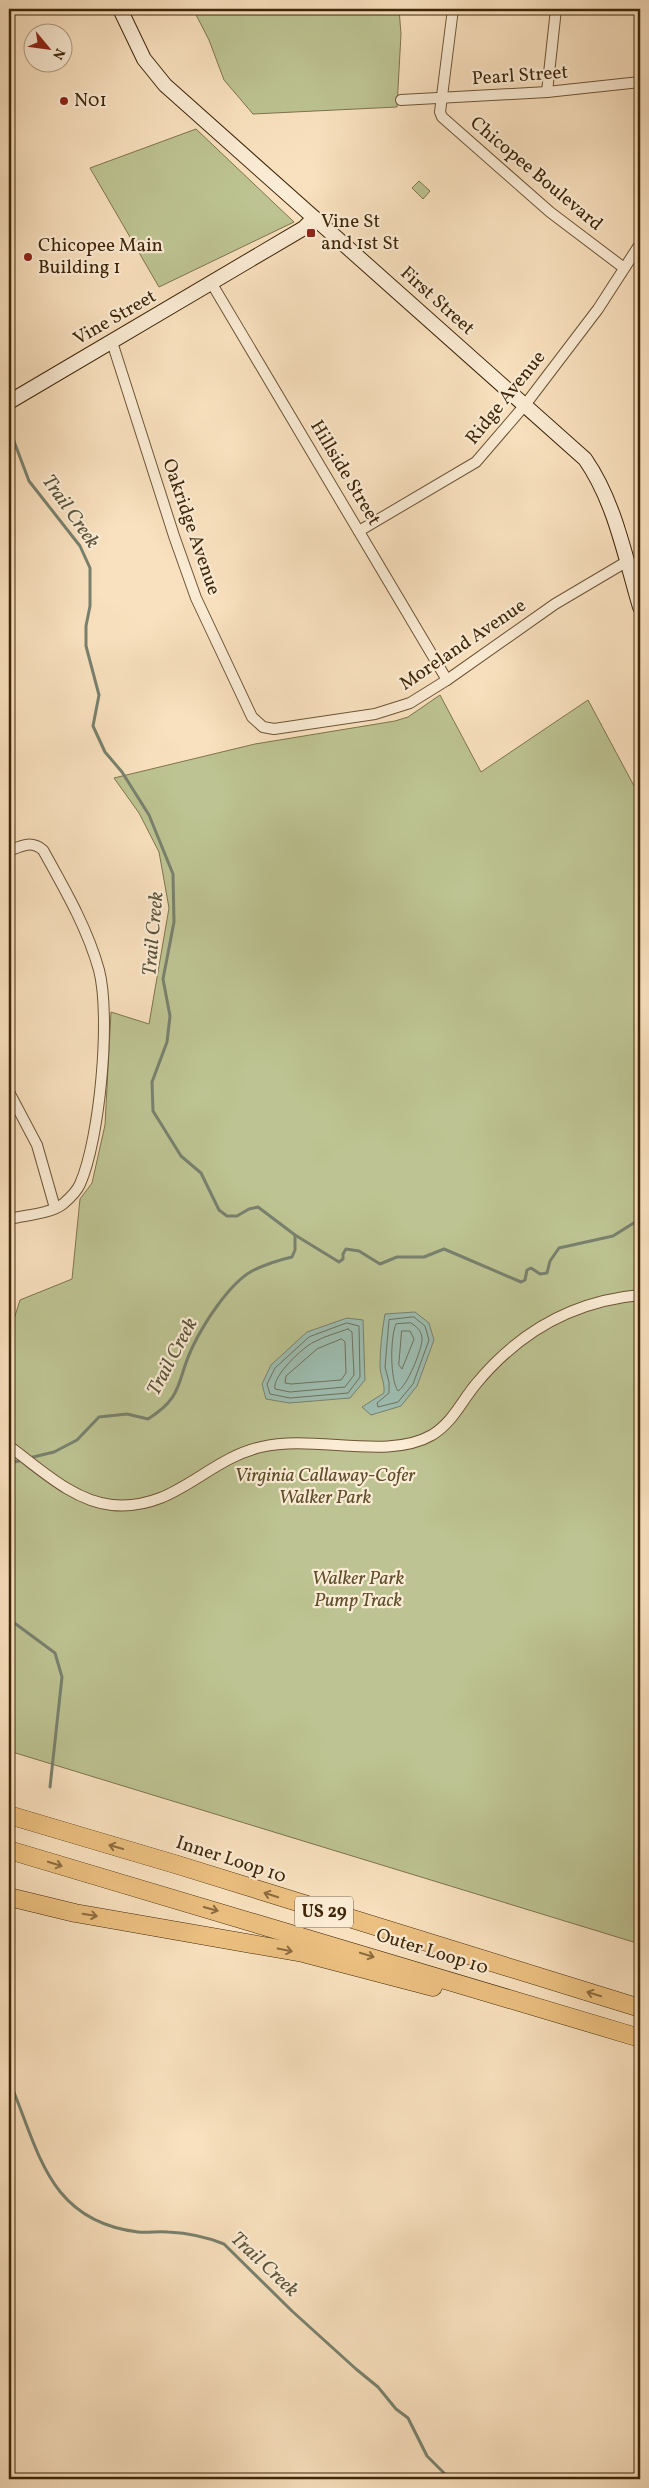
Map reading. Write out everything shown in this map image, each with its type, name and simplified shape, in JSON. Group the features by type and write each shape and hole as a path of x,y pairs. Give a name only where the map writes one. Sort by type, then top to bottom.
{"highway":[{"name":"Inner Loop 10","path":"9,1815 640,2008"},
{"name":"Outer Loop 10","path":"9,1850 640,2038"},
{"path":"9,1897 75,1913 303,1953 425,1985 556,2024 606,2027"}],"street":[{"name":"First Street","path":"120,9 144,59 155,76 574,447 597,476 608,504 640,607"},
{"name":"Chicopee Boulevard","path":"453,9 440,112 446,121 550,212 624,268"},
{"path":"547,92 556,9"},
{"name":"Pearl Street","path":"401,100 547,92 640,82"},
{"name":"Vine Street","path":"9,402 212,284 304,228 314,218"},
{"name":"Ridge Avenue","path":"359,531 476,462 525,405 598,309 640,244"},
{"name":"Hillside Street","path":"212,284 448,680"},
{"name":"Oakridge Avenue","path":"112,342 174,536 196,598 252,717"},
{"name":"Moreland Avenue","path":"252,717 262,727 274,729 375,714 410,703 448,680 555,604 626,562"},
{"path":"9,851 28,844 37,845 43,850 71,902 90,945 99,970 103,1005 100,1092 88,1160 80,1184 75,1192 55,1208 9,1218"},
{"path":"9,1092 37,1145 55,1208"},
{"path":"9,1446 59,1482 98,1502 126,1506 150,1503 169,1496 217,1466 258,1447 281,1442 392,1446 421,1440 444,1426 500,1356 530,1332 565,1314 597,1302 640,1295"}],"green space":[{"path":"193,9 399,9 401,34 397,107 253,114 224,80 209,40"},
{"path":"196,129 294,222 159,287 90,168"},
{"path":"419,181 430,191 423,199 412,188"},
{"name":"Virginia Callaway-Cofer Walker Park","path":"440,695 481,772 588,700 640,797 640,1944 9,1751 9,1335 20,1300 72,1279 80,1199 92,1183 105,1125 111,1012 149,1024 169,908 159,852 139,813 114,778 255,744 395,721 408,717"}],"water":[{"path":"415,1312 429,1323 434,1340 417,1386 401,1406 371,1415 362,1407 384,1393 380,1366 385,1314"},
{"path":"347,1318 363,1320 365,1380 350,1398 289,1403 266,1399 262,1384 271,1365 307,1332"}],"waterway":[{"name":"Trail Creek","path":"9,428 29,481 80,546 90,568 90,606 86,626 86,646 99,695 93,726 105,752 122,772 149,815 173,874 174,922 163,979 170,1016 167,1042 152,1082 153,1111 181,1156 201,1173 219,1210 227,1216 237,1216 249,1209 258,1207 295,1235 339,1262 343,1259 346,1249 359,1251 380,1264 397,1257 424,1257 444,1249 521,1282 525,1280 527,1270 531,1268 540,1274 547,1273 550,1261 559,1248 613,1236 640,1219"},
{"name":"Trail Creek","path":"29,1458 54,1452 77,1440 99,1417 127,1414 148,1419 160,1411 174,1395 193,1346 226,1294 252,1271 292,1257 295,1250 295,1235"},
{"name":"Trail Creek","path":"9,1467 10,1463 23,1460"},
{"name":"Trail Creek","path":"9,1619 55,1653 62,1677 50,1787"},
{"name":"Trail Creek","path":"9,2080 39,2156 65,2198 84,2213 108,2225 138,2232 190,2234 224,2244 292,2311 378,2387 396,2409 408,2418 427,2456 450,2479"}],"place":[{"name":"N01","path":"64,101"},
{"name":"Vine St and 1st St","path":"311,233"},
{"name":"Chicopee Main Building 1","path":"28,257"}],"park label":[{"name":"Walker Park Pump Track","path":"358,1590"}]}
